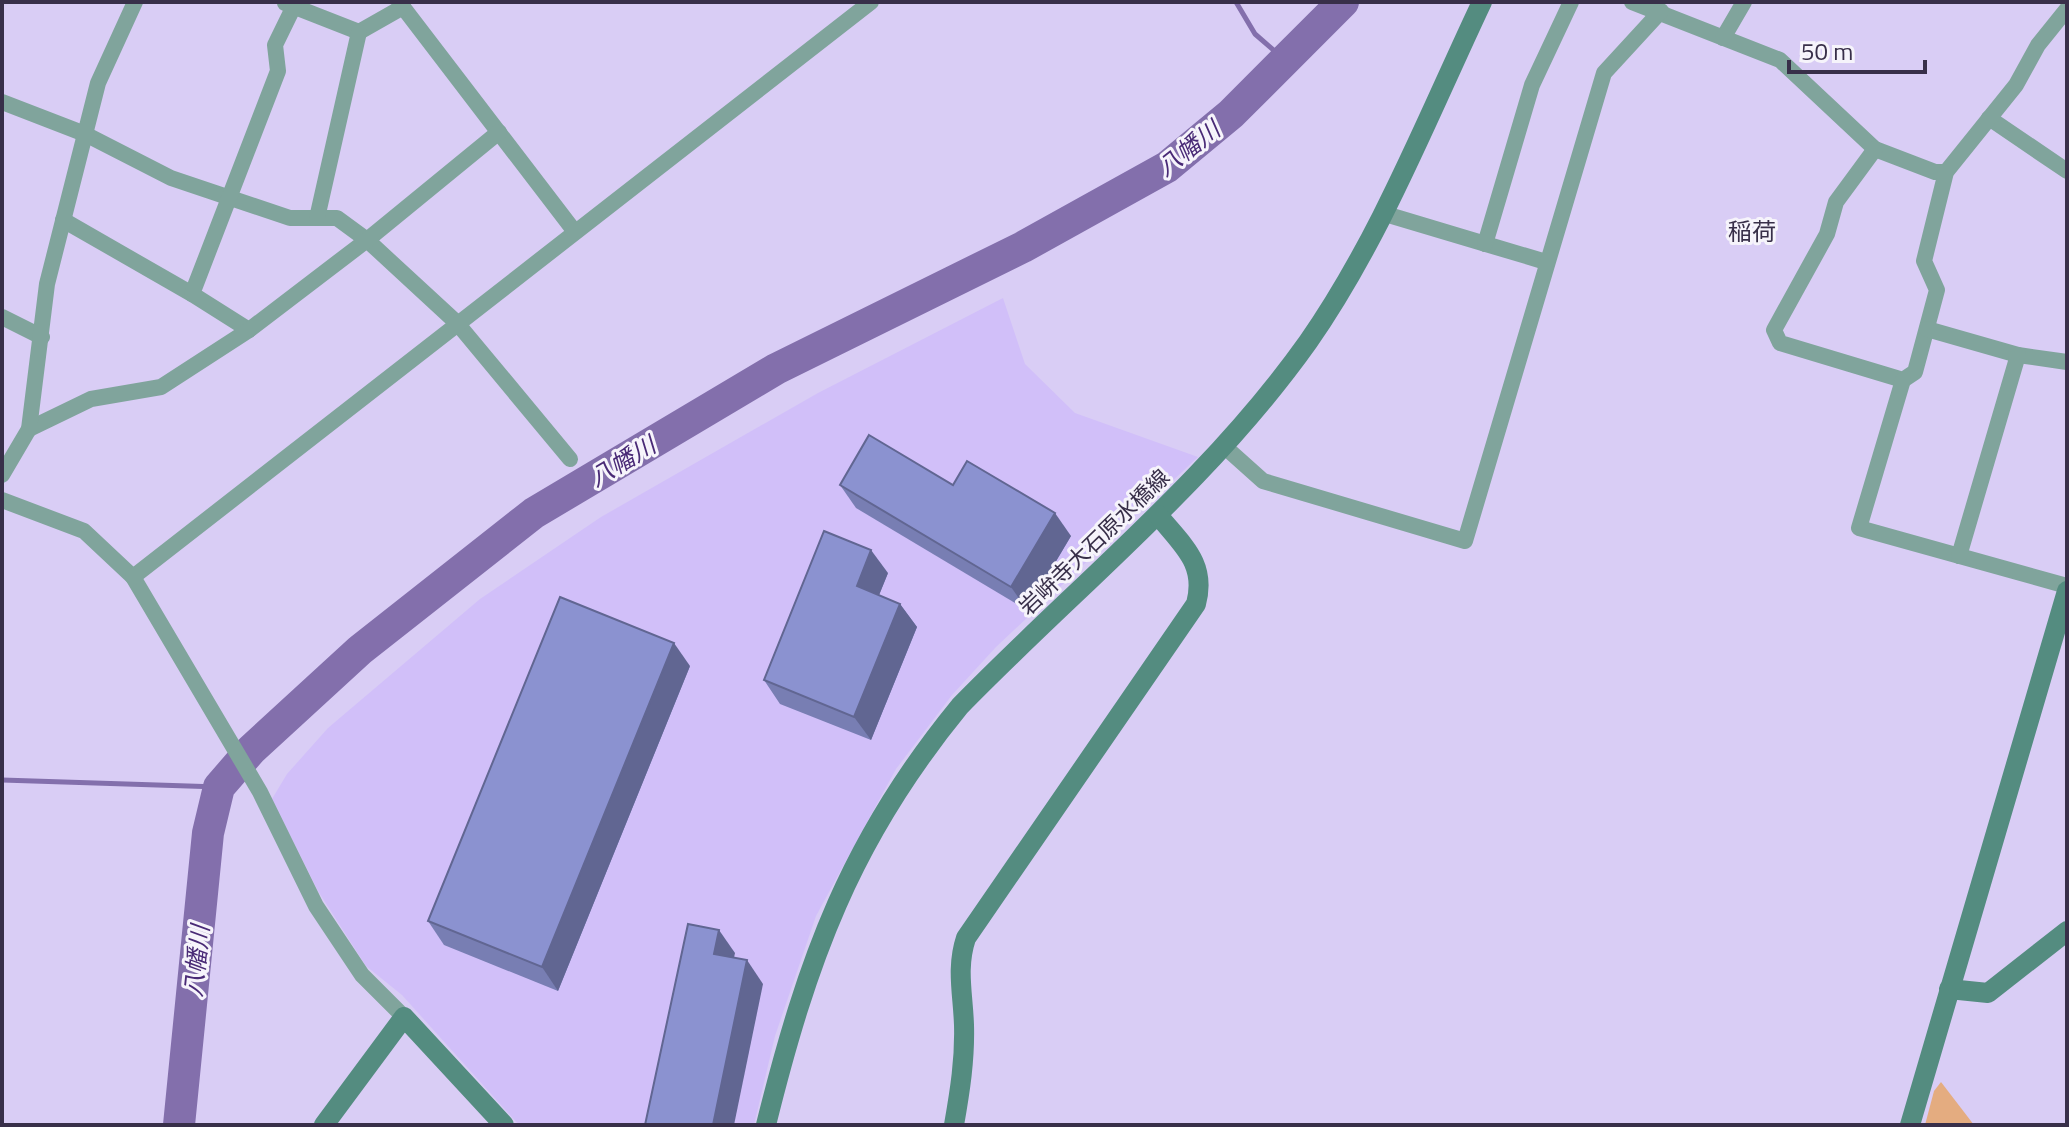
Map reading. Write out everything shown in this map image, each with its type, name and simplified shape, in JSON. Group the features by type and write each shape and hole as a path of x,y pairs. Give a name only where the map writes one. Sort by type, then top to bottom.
{"street":[{"path":"2,475 29,429 47,284 98,83 135,2"},
{"path":"133,577 871,2"},
{"name":"岩峅寺大石原水橋線","path":"766,1125 793,1018 827,924 874,826 923,752 960,706 1225,447 1308,341 1382,213 1482,2"},
{"path":"1485,244 1532,85 1571,2"},
{"path":"1632,2 1780,60 1875,149 1935,172 1946,172"},
{"path":"1723,38 1744,2"},
{"path":"192,294 278,71 275,45 289,4 359,32"},
{"path":"317,218 359,32 401,4 575,232"},
{"path":"1910,1125 2067,588 1859,528 1903,380 1915,372 1937,290 1924,261 1946,172 2016,85 2038,45 2067,9"},
{"path":"1225,447 1263,481 1465,541 1604,73 1661,11"},
{"path":"2,102 85,134 171,178 290,218 337,218 367,240 457,323 570,459"},
{"path":"1989,118 2067,171"},
{"path":"29,429 91,399 161,387 249,330 367,240 499,132"},
{"path":"1875,149 1836,202 1827,234 1774,330 1780,343 1903,380"},
{"path":"1382,213 1546,262"},
{"path":"63,220 249,330"},
{"path":"2,317 42,337"},
{"path":"1927,329 2018,355 2067,362"},
{"path":"1959,556 2018,355"},
{"path":"2,500 84,531 133,577 230,746 260,792 316,906 362,975 504,1125"},
{"path":"954,1125 962,1080 964,1020 959,978 966,938 976,917 1196,604 1201,585 1198,568 1158,515"},
{"path":"1949,989 1988,993 2067,931"},
{"path":"324,1125 404,1017"}],"shaded area":[{"path":"1003,298 1025,364 1075,413 1198,457 996,647 952,695 896,769 816,916 775,1036 754,1125 519,1125 402,995 366,966 318,891 272,799 287,774 328,728 480,599 601,517 818,393"},
{"path":"1941,1082 1974,1125 1925,1125 1934,1091"}],"building":[{"path":"869,435 953,485 967,461 1055,513 1011,587 840,485"},
{"path":"824,531 871,550 857,586 900,604 854,717 764,680"},
{"path":"560,597 674,643 542,967 428,921"},
{"path":"688,924 719,930 714,954 747,960 713,1125 645,1125"}],"waterway":[{"path":"1236,2 1255,34 1285,60"},
{"name":"八幡川","path":"179,1125 208,833 219,787 251,750 360,650 534,513 776,369 1023,247 1167,167 1231,114 1343,2"},
{"path":"2,780 219,787"}],"district":[{"name":"稲荷","path":"1752,231"}]}
